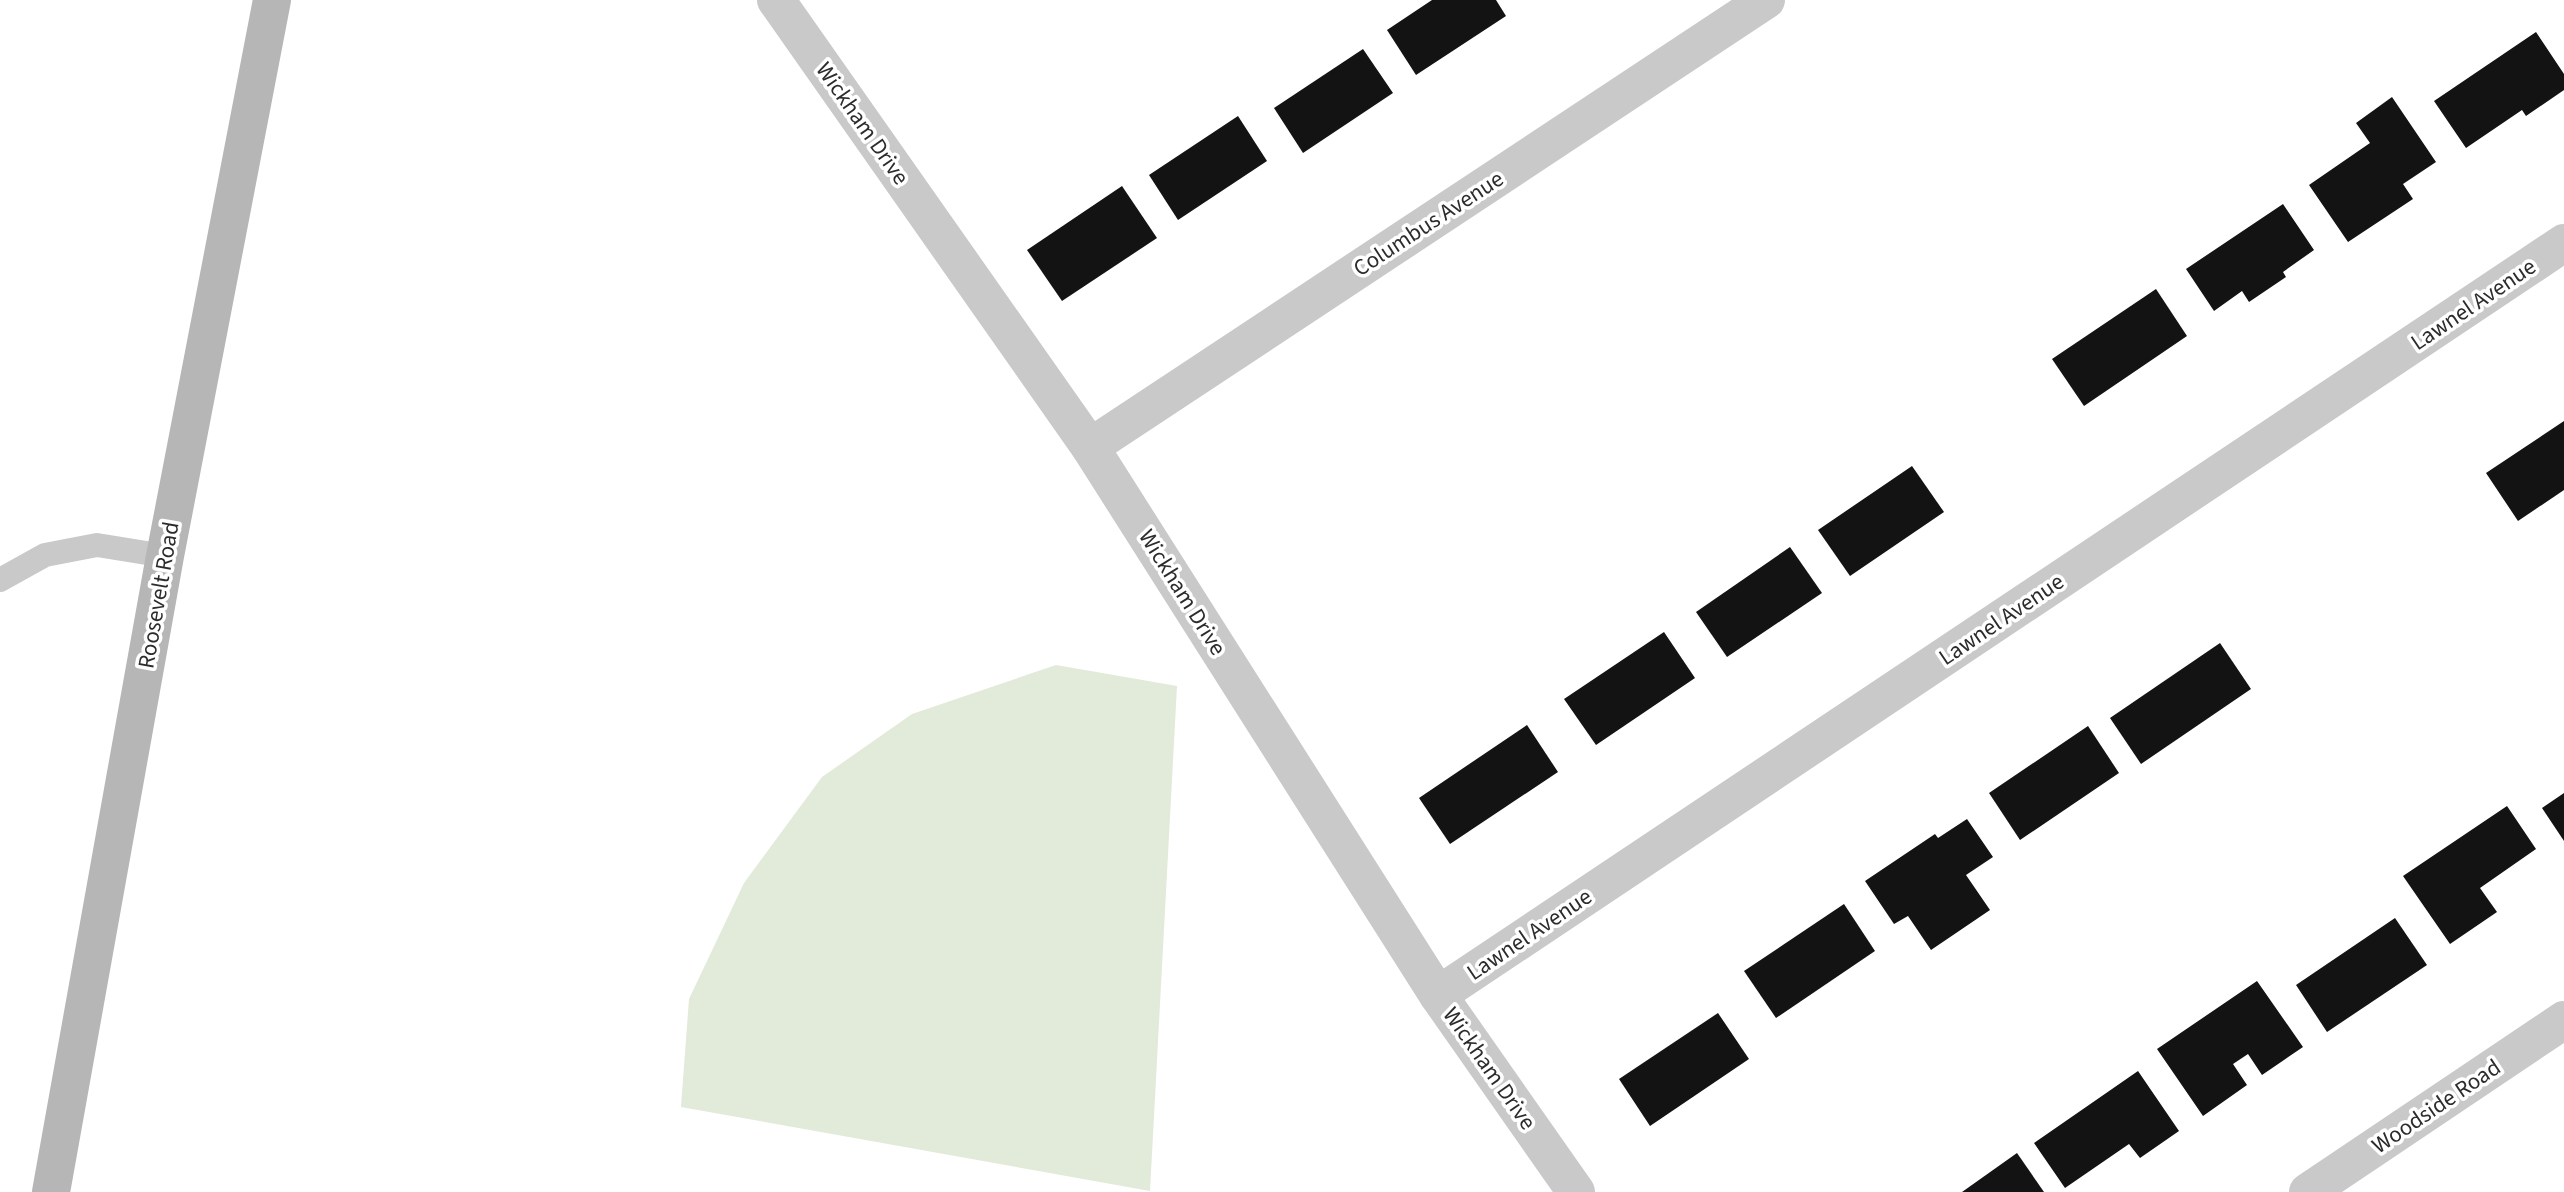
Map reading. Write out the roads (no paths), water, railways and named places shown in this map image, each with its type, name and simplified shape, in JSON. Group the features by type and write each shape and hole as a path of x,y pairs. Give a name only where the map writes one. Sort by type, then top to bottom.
{"street":[{"name":"Roosevelt Road","path":"51,1192 165,556 272,0"},
{"name":"Wickham Drive","path":"776,0 1090,447 1438,995 1576,1192"},
{"name":"Columbus Avenue","path":"1090,447 1766,0"},
{"name":"Lawnel Avenue","path":"1438,995 2564,243"},
{"name":"Woodside Road","path":"2308,1192 2564,1020"}],"lane":[{"path":"3,573 45,555 97,545 165,556"}]}
